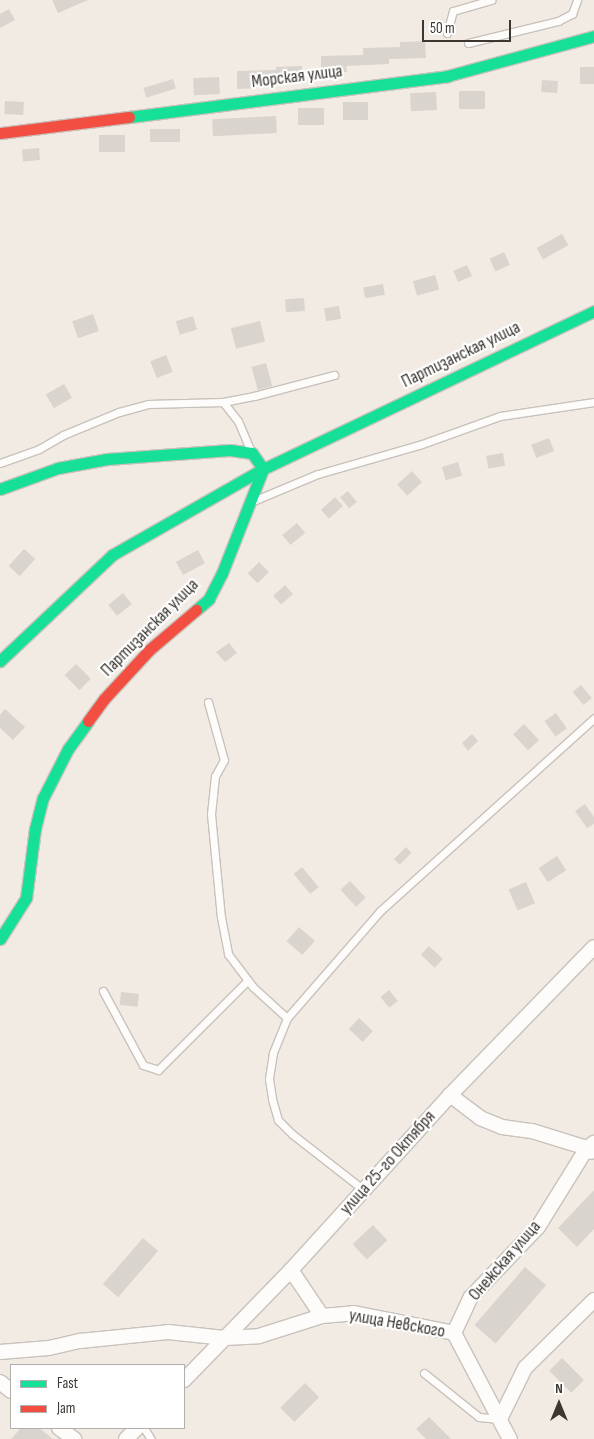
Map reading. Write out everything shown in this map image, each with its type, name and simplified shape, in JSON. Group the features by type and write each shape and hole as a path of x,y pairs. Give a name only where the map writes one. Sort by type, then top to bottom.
{"street":[{"name":"Морская улица","path":"0,133 447,76 594,36"},
{"name":"Партизанская улица","path":"0,661 112,555 263,470 594,311"},
{"path":"0,489 58,468 107,459 230,450 252,453 258,459 263,470"},
{"name":"Партизанская улица","path":"0,939 26,898 35,829 43,798 68,749 104,699 148,650 209,599 222,573 248,503 263,470"},
{"name":"улица 25-го Октября","path":"185,1379 365,1191 450,1095 594,947"},
{"path":"450,1095 480,1118 502,1126 532,1131 592,1148"},
{"name":"Онежская улица","path":"454,1333 471,1297 538,1226 592,1148"},
{"path":"291,1270 322,1316"},
{"path":"500,1419 525,1368 594,1300"},
{"name":"улица Невского","path":"0,1352 49,1348 80,1341 168,1332 224,1338 259,1336 322,1316 354,1313 454,1333 510,1439"},
{"path":"60,1429 74,1439"},
{"path":"126,1439 136,1429"}],"lane":[{"path":"448,33 453,11 491,0"},
{"path":"468,43 558,21 572,14 577,0"},
{"path":"0,464 119,412 148,404 223,402 334,375"},
{"path":"223,402 238,421 252,453"},
{"path":"248,503 318,474 422,444 500,416 594,402"},
{"path":"208,702 224,760 215,776 211,814 221,917 228,954 248,980 287,1018"},
{"path":"365,1191 292,1134 278,1120 269,1079 273,1053 287,1018 380,911 594,718"},
{"path":"103,991 143,1065 158,1070 248,980"},
{"path":"424,1373 479,1417 500,1419"}],"building":[{"path":"52,0 88,0 58,13"},
{"path":"9,9 15,20 0,28 0,14"},
{"path":"425,41 426,58 389,59 389,64 346,66 347,72 321,73 321,56 363,55 363,48 400,47 400,42"},
{"path":"302,66 302,83 263,84 263,88 237,89 237,71 276,70 276,67"},
{"path":"580,67 594,67 594,84 580,84"},
{"path":"219,77 220,94 194,95 193,78"},
{"path":"173,79 176,89 146,98 143,88"},
{"path":"542,80 558,81 557,93 541,92"},
{"path":"459,91 485,91 485,109 459,109"},
{"path":"436,92 437,110 411,111 410,93"},
{"path":"5,101 24,102 23,115 4,114"},
{"path":"343,102 368,102 368,120 343,120"},
{"path":"298,108 324,108 324,125 298,125"},
{"path":"276,116 277,133 213,136 212,119"},
{"path":"150,129 180,129 180,142 150,142"},
{"path":"99,135 125,135 125,152 99,152"},
{"path":"39,148 40,160 23,161 22,149"},
{"path":"562,234 568,245 543,259 537,248"},
{"path":"504,252 510,265 495,271 489,259"},
{"path":"467,265 472,276 458,282 453,271"},
{"path":"435,275 439,289 417,296 413,281"},
{"path":"383,284 385,295 365,298 363,287"},
{"path":"304,298 305,311 286,312 285,299"},
{"path":"339,306 341,319 326,321 324,308"},
{"path":"93,314 99,331 78,338 72,321"},
{"path":"193,316 197,329 180,335 176,321"},
{"path":"260,321 265,341 236,349 231,328"},
{"path":"166,355 173,372 157,378 150,361"},
{"path":"266,363 272,386 258,390 252,367"},
{"path":"64,384 72,398 54,408 46,394"},
{"path":"549,438 554,451 536,458 531,445"},
{"path":"503,453 505,466 488,468 486,456"},
{"path":"458,462 462,475 446,480 442,467"},
{"path":"412,471 422,482 407,496 397,484"},
{"path":"348,491 357,502 349,508 340,497"},
{"path":"335,497 343,506 329,519 321,510"},
{"path":"297,523 305,533 290,545 282,535"},
{"path":"24,549 35,559 20,576 9,566"},
{"path":"198,550 205,563 183,575 176,562"},
{"path":"259,562 269,572 258,583 248,573"},
{"path":"285,585 293,594 281,605 273,596"},
{"path":"123,593 132,604 117,616 108,605"},
{"path":"229,643 237,653 225,662 216,652"},
{"path":"76,664 91,679 80,690 65,675"},
{"path":"581,685 592,698 584,705 573,692"},
{"path":"5,709 25,727 13,740 0,728 0,715"},
{"path":"556,713 567,729 555,737 545,721"},
{"path":"524,724 539,740 528,750 513,734"},
{"path":"472,734 478,741 468,751 462,743"},
{"path":"585,804 594,817 594,824 587,828 575,811"},
{"path":"406,847 412,853 400,865 394,859"},
{"path":"557,856 566,870 548,882 539,868"},
{"path":"302,867 319,887 310,894 294,874"},
{"path":"350,881 366,898 356,907 340,890"},
{"path":"526,882 535,903 517,911 509,889"},
{"path":"299,927 315,941 302,955 287,941"},
{"path":"429,946 443,959 435,968 421,955"},
{"path":"389,990 398,1001 389,1008 380,997"},
{"path":"121,992 139,994 138,1007 120,1005"},
{"path":"359,1018 373,1031 363,1042 349,1029"},
{"path":"594,1190 594,1229 577,1247 558,1228"},
{"path":"373,1225 387,1240 367,1259 353,1244"},
{"path":"143,1238 158,1251 118,1297 103,1284"},
{"path":"525,1267 546,1285 496,1343 474,1325"},
{"path":"562,1358 584,1380 571,1393 549,1371"},
{"path":"305,1383 319,1397 294,1422 280,1408"},
{"path":"429,1417 451,1439 426,1439 416,1429"},
{"path":"20,1429 40,1429 53,1439 11,1439"}],"traffic: fast":[{"path":"129,117 447,76 594,36"},
{"path":"0,661 112,555 263,469 594,311"},
{"path":"0,489 58,468 107,459 230,450 252,453 263,469 222,573 209,599 196,610"},
{"path":"0,939 26,898 35,829 43,798 68,749 88,721"}],"traffic: jam":[{"path":"0,133 129,117"},
{"path":"88,721 104,699 149,650 196,610"}]}
